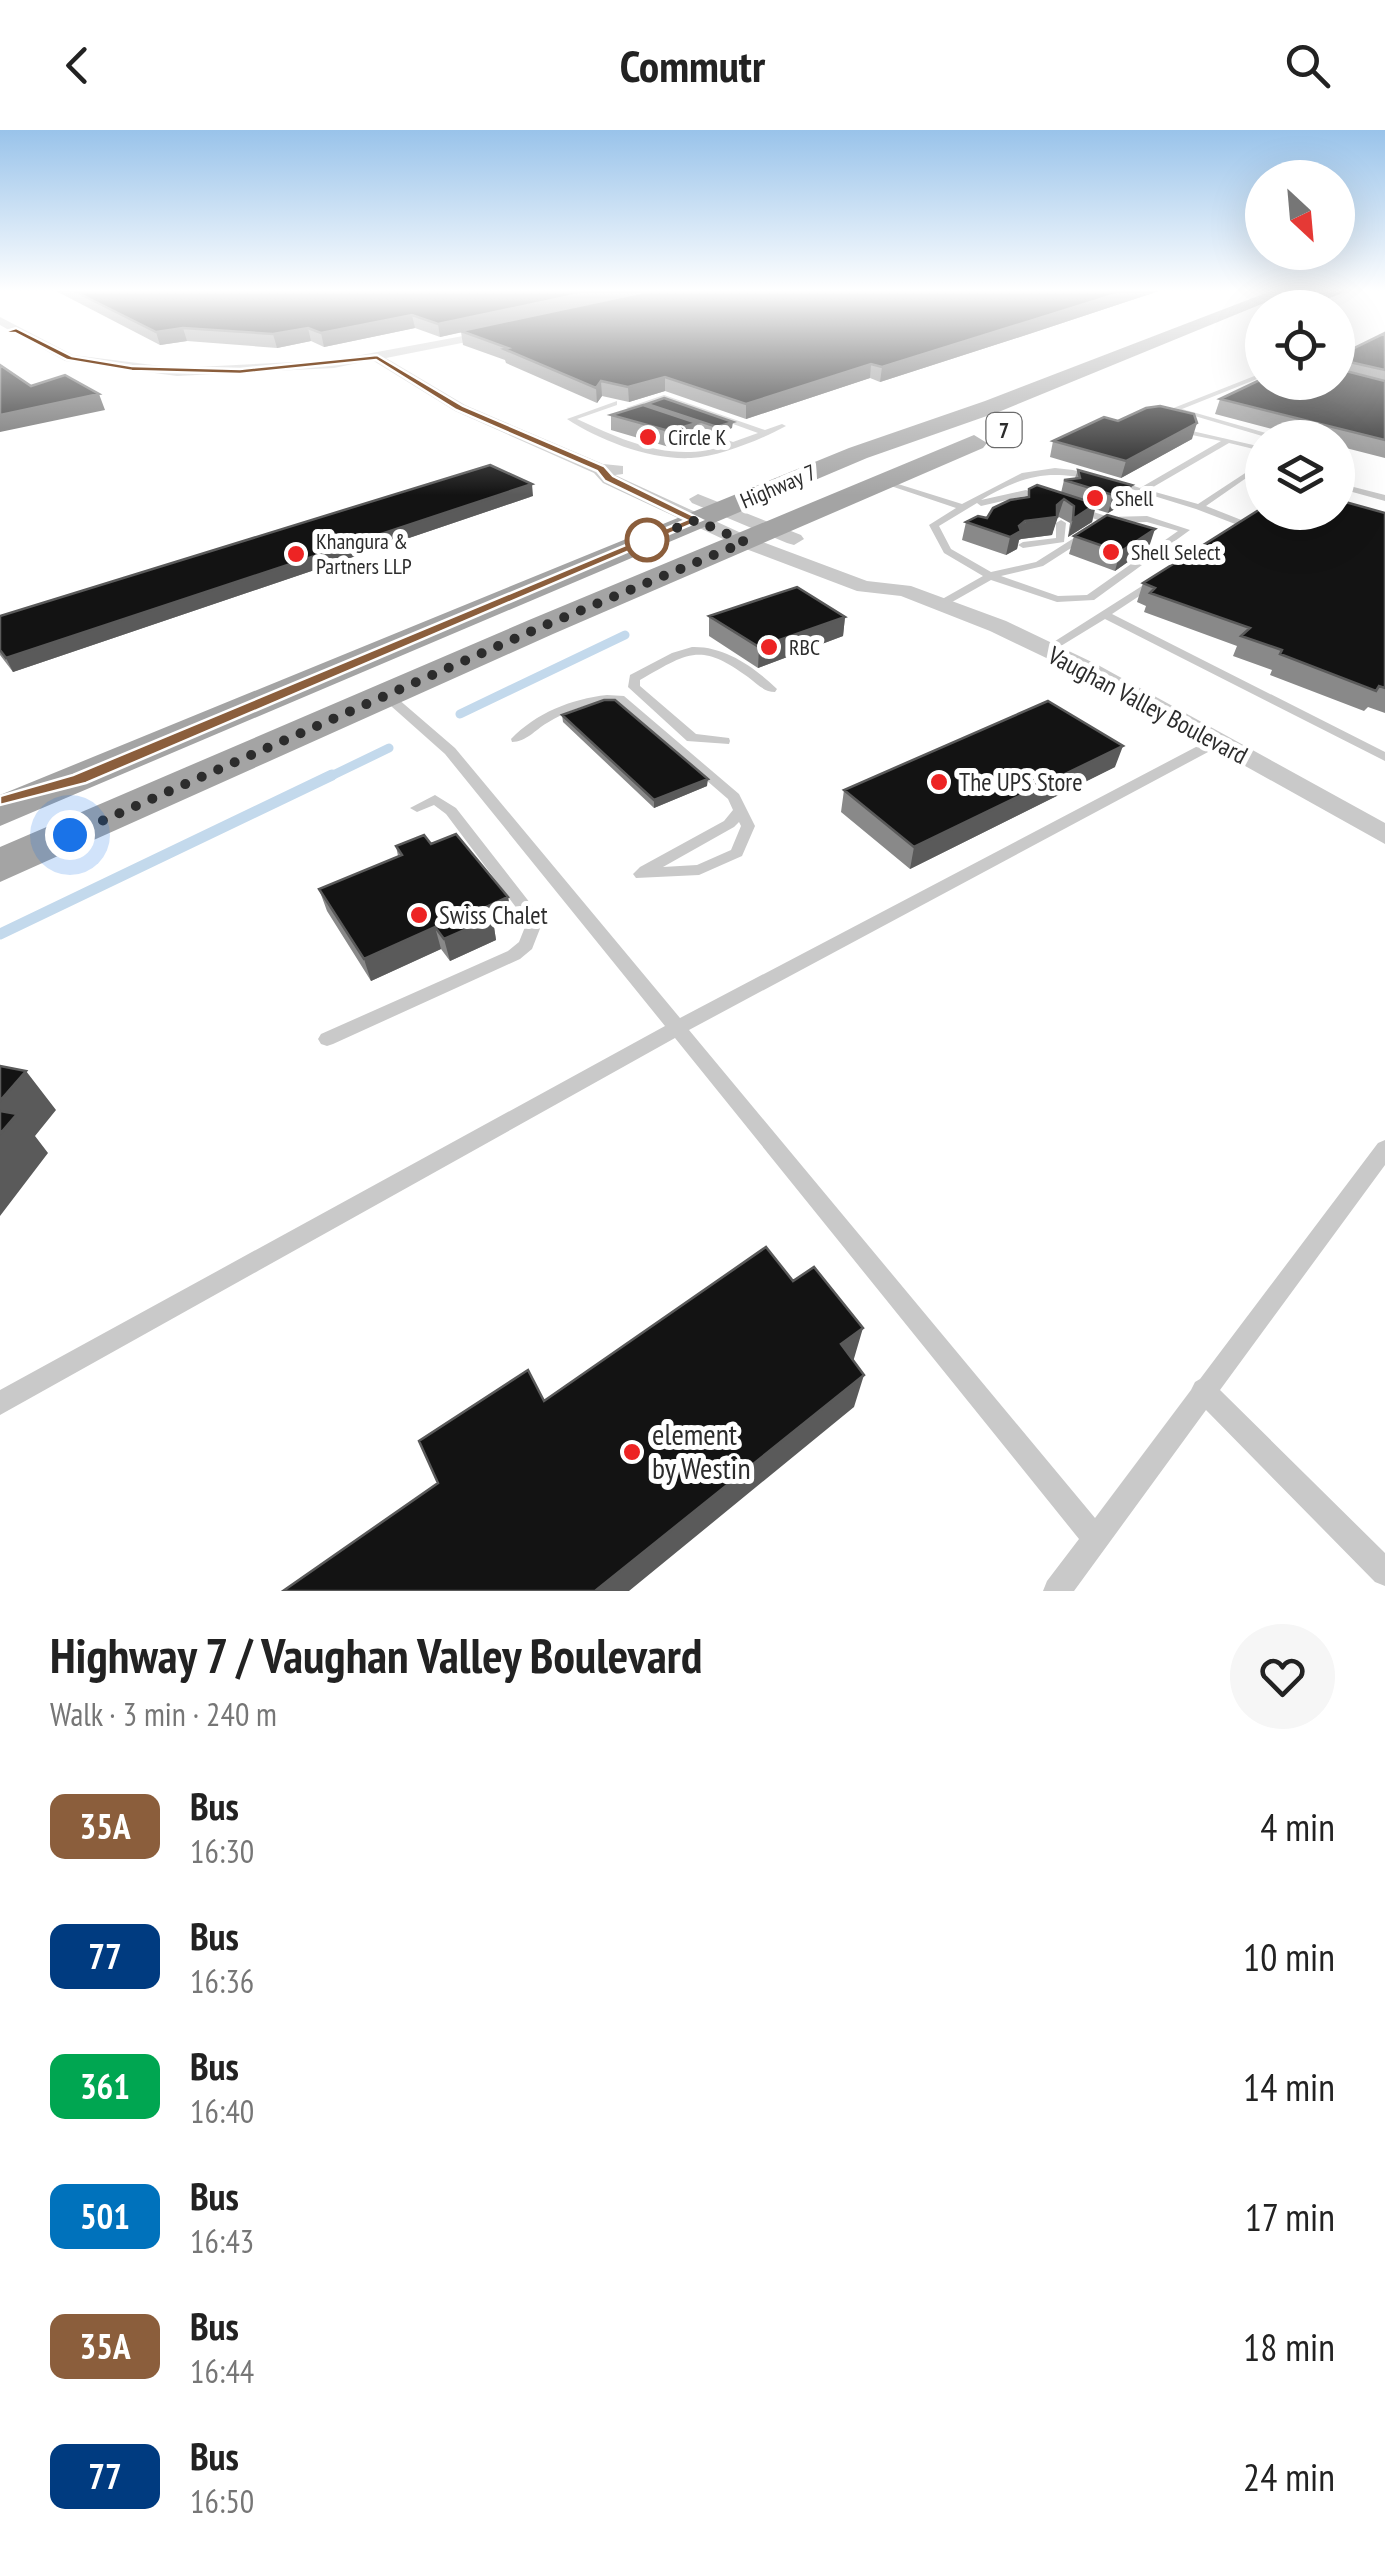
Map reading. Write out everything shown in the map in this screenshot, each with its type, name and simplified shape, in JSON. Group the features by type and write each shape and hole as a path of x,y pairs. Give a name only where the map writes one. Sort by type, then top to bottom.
{"main road":[{"name":"Highway 7","path":"0,812 858,453 1124,359"},
{"name":"7","path":"1056,408 1165,359"},
{"name":"Highway 7","path":"0,866 1004,430"},
{"path":"0,800 80,779"}],"street":[{"path":"77,359 132,369 240,372 365,359"},
{"path":"379,359 460,408 600,469 627,471 758,536"},
{"path":"600,469 609,479 709,514"},
{"name":"Vaughan Valley Boulevard","path":"709,514 864,587 904,590 1047,650 1385,835"}],"lane":[{"path":"1245,381 1176,410 1245,429"},
{"path":"596,397 645,413"},
{"path":"630,408 664,398 702,419 766,433"},
{"path":"614,403 571,419 658,454 714,454 782,426"},
{"path":"660,418 676,424 702,419"},
{"path":"702,419 708,436"},
{"path":"708,436 718,432"},
{"path":"1196,433 1245,445"},
{"path":"708,436 733,445"},
{"path":"1142,491 1227,441"},
{"path":"1121,506 1147,519 1185,530 1090,598 1057,599 990,576 947,551 934,525 1039,469 1076,472 1251,522 1230,535"},
{"path":"1199,507 1245,476"},
{"path":"886,481 984,515 1006,511"},
{"path":"1355,490 1385,498"},
{"path":"963,507 1026,493 1055,492"},
{"path":"1026,493 1108,520 1147,519"},
{"path":"941,604 990,576 1039,564 1065,541 1108,520"},
{"path":"1060,523 1065,541"},
{"path":"1042,534 1065,541"},
{"path":"1024,545 1065,541"},
{"path":"1047,650 1167,574"},
{"path":"1104,614 1385,757"},
{"path":"724,741 692,738 634,687 634,678 689,650 704,647 720,651 771,689"},
{"path":"386,696 450,751 1094,1537"},
{"path":"517,738 586,700 620,698 734,796 741,810 748,826 737,853 698,870 641,874 728,824 741,810"},
{"path":"0,1403 679,1027 1218,741"},
{"path":"327,1039 514,955 533,933 535,922 451,811 436,799 416,808"},
{"path":"1057,1591 1385,1149"},
{"path":"1203,1390 1385,1572"}],"building":[{"path":"528,359 907,359 882,367 871,364 746,404 665,377 628,387 601,381 596,388"},
{"path":"1355,359 1385,359 1385,370 1355,363"},
{"path":"0,365 31,386 65,375 99,394 0,415"},
{"path":"1355,373 1385,381 1385,440 1355,433 1355,420 1305,420 1220,399 1245,387 1245,400 1355,400"},
{"path":"664,398 733,422 717,427 647,404"},
{"path":"643,405 697,423 669,431 611,415"},
{"path":"1160,406 1194,414 1197,423 1126,461 1053,441 1104,417 1118,421"},
{"path":"490,465 532,484 6,658 0,650 0,616"},
{"path":"1078,470 1132,485 1113,495 1064,480 1080,478"},
{"path":"1037,485 1096,504 1073,519 1074,506 1064,499 1057,505 1057,517 1025,521 1019,526 1021,531 1010,537 966,522 978,516 987,518 993,508 1010,500 1029,497 1029,489"},
{"path":"1355,505 1385,513 1385,688 1379,686 1376,691 1280,654 1282,650 1241,636 1250,628 1150,593 1155,588 1143,583 1245,519 1245,530 1355,530"},
{"path":"1107,515 1155,529 1120,552 1074,536"},
{"path":"797,587 845,617 759,647 709,616"},
{"path":"615,700 708,779 654,800 562,715"},
{"path":"1048,701 1123,746 914,847 844,790"},
{"name":"Swiss Chalet","path":"456,834 508,897 484,908 492,918 444,939 435,927 364,959 319,889 402,855 396,846 424,835 431,844"},
{"path":"0,1066 26,1071 0,1101"},
{"path":"0,1111 17,1114 0,1134"},
{"name":"element by Westin","path":"766,1247 793,1281 814,1267 863,1328 841,1344 864,1375 595,1591 283,1591 438,1483 419,1441 528,1370 544,1401"}],"waterway":[{"path":"460,714 625,635"},
{"path":"327,778 389,748"},
{"path":"0,934 332,775"}],"bus line":[{"name":"35A","path":"76,359 177,372 240,372 367,359"},
{"name":"35A","path":"0,800 80,779 696,520 609,479 600,469 460,408 379,359"}],"place":[{"name":"Circle K","path":"648,437"},
{"name":"Shell","path":"1095,498"},
{"name":"Shell Select","path":"1111,552"},
{"name":"Khangura & Partners LLP","path":"296,554"},
{"name":"RBC","path":"769,647"},
{"name":"The UPS Store","path":"939,782"},
{"name":"Swiss Chalet","path":"419,915"},
{"name":"element by Westin","path":"632,1452"}],"route":[{"path":"70,835 541,627 745,542 696,520 640,543 647,540"}]}
